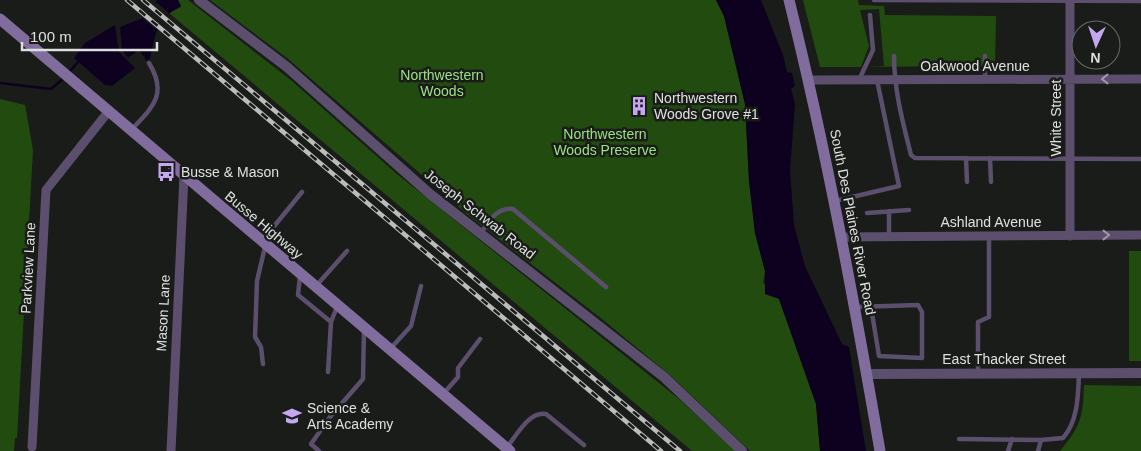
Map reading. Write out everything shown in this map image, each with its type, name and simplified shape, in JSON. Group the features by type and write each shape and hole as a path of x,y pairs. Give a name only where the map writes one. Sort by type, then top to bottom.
{"main road":[{"name":"South Des Plaines River Road","path":"789,0 809,80 842,237 880,451"},
{"name":"Busse Highway","path":"0,19 263,244 508,449"}],"street":[{"name":"Joseph Schwab Road","path":"199,0 287,67 417,182 664,377 742,451"},
{"name":"White Street","path":"1070,0 1070,236"},
{"name":"Oakwood Avenue","path":"809,80 1141,79"},
{"name":"Parkview Lane","path":"32,447 46,190 108,112"},
{"name":"Mason Lane","path":"170,451 184,176"},
{"name":"Ashland Avenue","path":"842,237 1141,235"},
{"name":"East Thacker Street","path":"867,374 1141,373"}],"lane":[{"path":"874,0 1141,1"},
{"path":"859,80 873,50 870,15"},
{"path":"894,56 894,80 911,156 915,158 1141,159"},
{"path":"985,56 985,80"},
{"path":"130,131 153,106 158,95 158,80 149,63"},
{"path":"834,201 899,186 877,80"},
{"path":"966,158 967,182"},
{"path":"990,158 991,182"},
{"path":"263,364 261,347 255,337 257,281 263,244 302,192"},
{"path":"480,233 498,211 506,208 513,209 606,287"},
{"path":"868,213 909,210"},
{"path":"889,211 889,237"},
{"path":"978,373 978,322 989,317 989,236"},
{"path":"316,288 346,251"},
{"path":"300,275 298,295 331,322"},
{"path":"390,350 411,326 421,286"},
{"path":"854,307 918,305 922,312 922,358 879,356 871,307"},
{"path":"328,372 331,322 337,306"},
{"path":"319,451 311,444 363,379 364,328"},
{"path":"443,394 458,377 458,368 480,339"},
{"path":"959,439 1041,440 1063,438 1070,430 1075,411 1079,373"},
{"path":"508,449 532,415 539,412 546,414 584,445"},
{"path":"1008,451 1012,440"},
{"path":"1038,451 1041,440"}],"green space":[{"path":"178,0 188,0 292,81 398,175 679,399 735,451 692,451 169,13 181,7"},
{"name":"Northwestern Woods","path":"210,0 716,0 724,16 745,104 749,181 755,233 765,271 763,283 779,299 816,404 820,451 750,451 671,376 602,319 468,215 287,58"},
{"path":"803,0 858,0 859,5 884,6 885,15 996,16 995,66 867,67 884,66 879,9 860,10 869,46 861,67 820,67"},
{"path":"0,99 25,105 33,150 17,438 15,438 14,451 0,451"},
{"path":"1129,251 1141,251 1141,361 1129,361"},
{"path":"1084,385 1141,386 1141,451 1060,451 1080,421"}],"shaded area":[{"path":"157,0 178,0 181,6 166,16 158,27 150,58 147,61 139,50 128,58 122,50 120,27 143,18"},
{"path":"716,0 761,0 783,55 787,72 792,73 795,86 791,89 795,104 790,170 794,225 805,266 842,344 849,347 866,451 820,451 816,404 779,299 765,294 765,271 755,233 749,181 745,104 724,16"},
{"path":"115,25 119,52 135,68 112,86 105,85 74,58 85,43"}],"pier":[{"path":"156,2 169,13 156,29 143,18"}],"waterway":[{"path":"69,72 79,61"},
{"path":"0,83 51,89 64,78"}],"railway":[{"path":"127,0 661,451"},
{"path":"143,0 680,451"}],"place":[{"name":"Northwestern Woods Grove #1","path":"639,106"},
{"name":"Busse & Mason","path":"166,172"},
{"name":"Science & Arts Academy","path":"292,416"}],"park label":[{"name":"Northwestern Woods Preserve","path":"605,142"}]}
